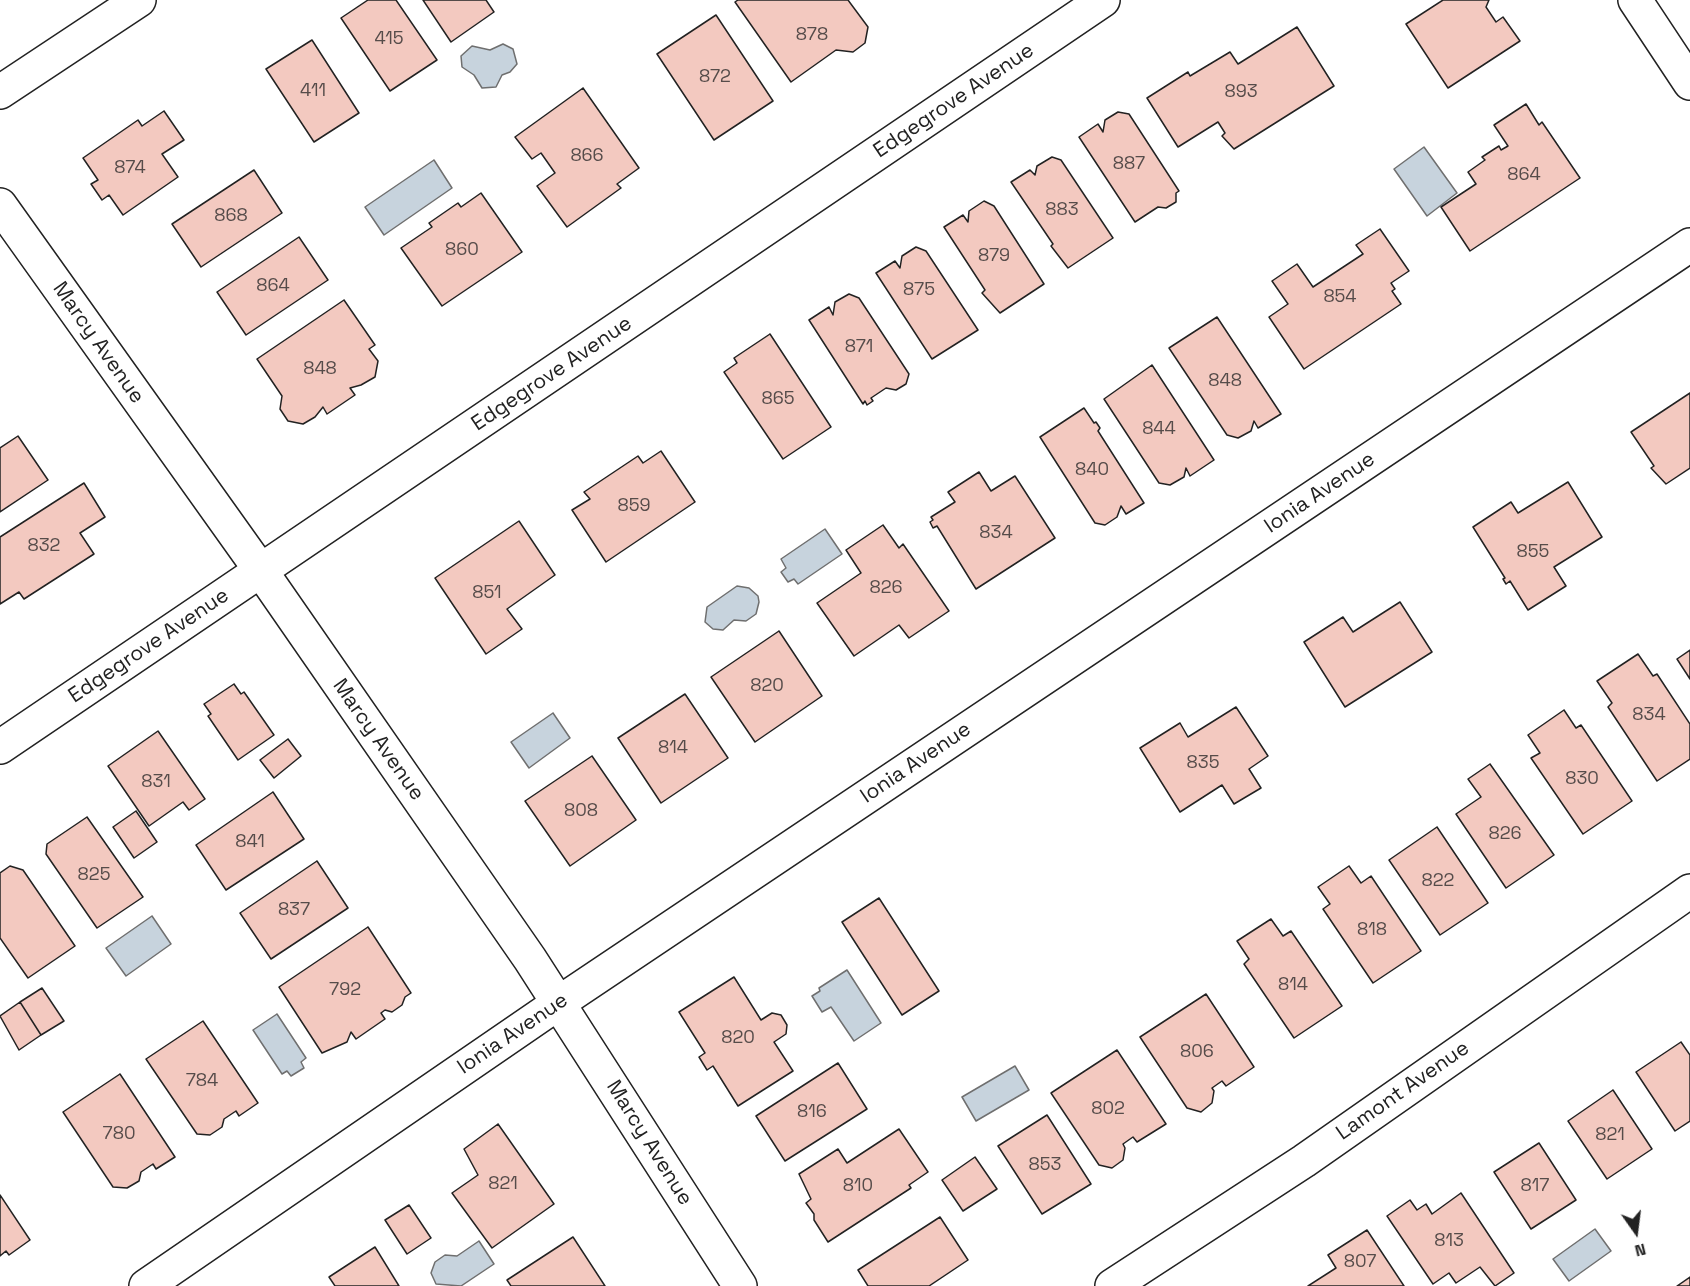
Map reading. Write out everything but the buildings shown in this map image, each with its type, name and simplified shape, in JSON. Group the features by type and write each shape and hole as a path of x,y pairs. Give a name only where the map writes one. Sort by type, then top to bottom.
{"street":[{"path":"0,92 139,0"},
{"name":"Edgegrove Avenue","path":"0,747 1102,0"},
{"path":"1635,0 1690,83"},
{"name":"Marcy Avenue","path":"0,205 261,571 560,1002 740,1286"},
{"name":"Ionia Avenue","path":"146,1286 560,1002 1690,245"},
{"name":"Lamont Avenue","path":"1112,1286 1304,1161 1690,891"}],"shaded area":[{"path":"503,44 513,49 517,64 510,72 502,75 496,87 482,88 474,75 462,67 461,56 472,46 490,50"},
{"path":"1424,147 1457,193 1427,216 1394,169"},
{"path":"434,160 452,188 384,235 365,207"},
{"path":"825,529 842,554 798,584 794,579 788,582 781,572 786,568 781,559"},
{"path":"737,586 749,588 758,596 756,614 746,621 734,620 723,630 713,629 705,622 707,607"},
{"path":"553,713 570,738 529,768 511,742"},
{"path":"152,916 171,944 126,976 106,948"},
{"path":"847,970 881,1023 854,1041 831,1007 822,1012 812,996 820,991 819,988"},
{"path":"277,1014 306,1058 301,1062 304,1068 291,1076 287,1071 282,1074 253,1030"},
{"path":"1015,1066 1029,1090 976,1121 962,1097"},
{"path":"1595,1229 1611,1251 1569,1281 1553,1259"},
{"path":"479,1241 494,1264 461,1286 436,1284 431,1273 435,1262 445,1255 457,1256"}]}
